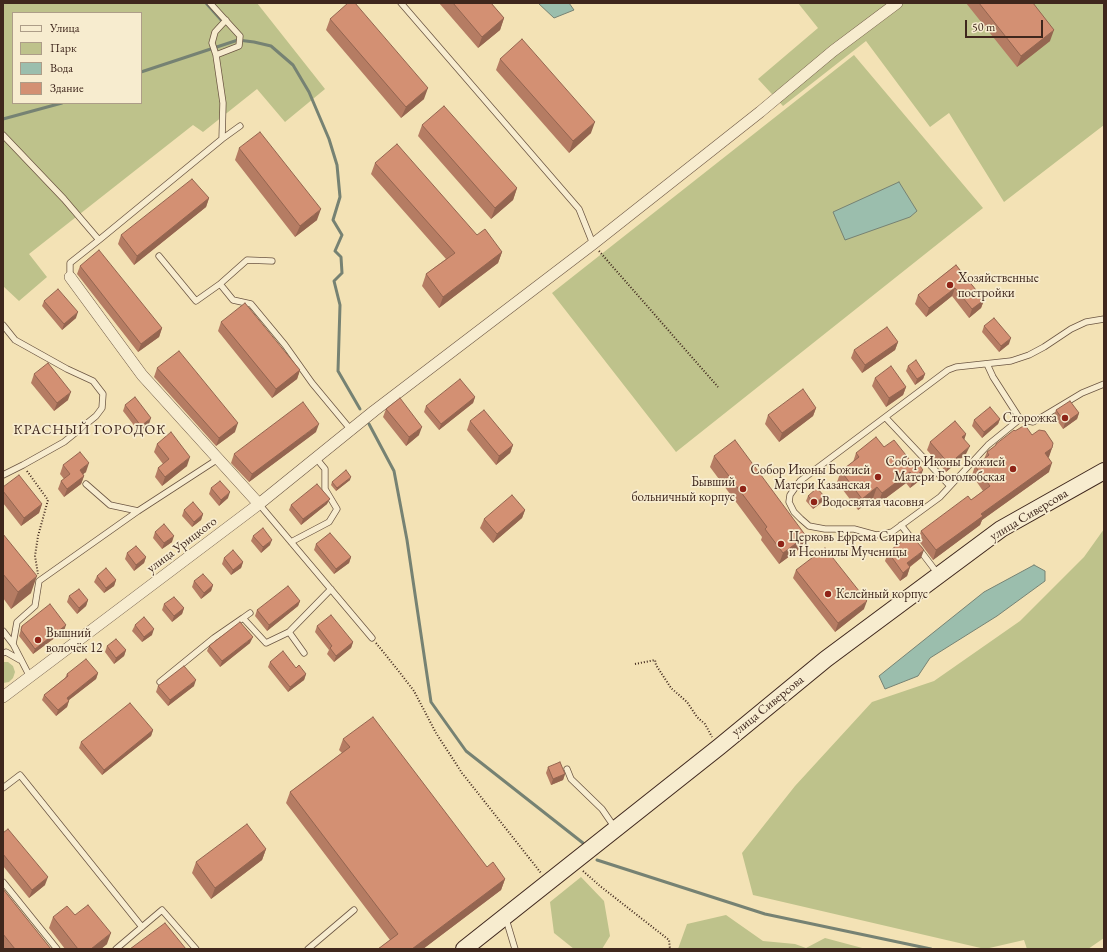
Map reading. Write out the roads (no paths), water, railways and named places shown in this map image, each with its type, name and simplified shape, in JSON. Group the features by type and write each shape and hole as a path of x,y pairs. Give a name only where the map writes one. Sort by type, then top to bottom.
{"street":[{"name":"улица Урицкого","path":"3,697 259,504 374,411 593,244 754,117 833,51 893,4"},
{"path":"70,277 142,375 259,504"},
{"name":"улица Сиверсова","path":"464,949 826,659 1001,530 1104,471"}],"lane":[{"path":"210,3 240,36 239,46 216,55"},
{"path":"401,3 579,209 593,244"},
{"path":"222,139 222,103 216,55 212,43 215,32 226,20"},
{"path":"70,277 70,263 240,126"},
{"path":"3,135 64,199 99,240"},
{"path":"159,256 196,301 220,284 247,260 272,261"},
{"path":"220,284 233,300 251,304 285,345 312,383 351,430"},
{"path":"1020,419 988,446 940,497 892,532 880,534 846,528 825,529 809,526 794,512 790,502 790,495 800,481 948,370 956,367 1011,361 1029,355 1071,329 1086,322 1104,319"},
{"path":"3,325 15,340 92,381 103,394 102,408 96,416 64,442 3,475"},
{"path":"987,364 993,378 1020,419 1032,422 1082,393 1104,384"},
{"path":"886,418 950,486"},
{"path":"291,542 329,522 337,509 325,489 325,469 316,458"},
{"path":"13,644 17,622 35,606 39,581 138,511 218,459"},
{"path":"86,484 110,505 138,511"},
{"path":"259,504 372,638"},
{"path":"901,525 939,576"},
{"path":"243,618 266,643 289,632 331,589"},
{"path":"160,682 214,638 250,613"},
{"path":"3,631 13,644 30,677"},
{"path":"289,632 304,653"},
{"path":"3,654 6,652 20,660"},
{"path":"567,769 571,779 602,809 615,829"},
{"path":"3,788 20,774 142,927"},
{"path":"3,882 57,949"},
{"path":"116,949 162,910 196,949"},
{"path":"308,949 354,910"},
{"path":"505,916 515,949"}],"water":[{"path":"538,3 569,3 574,10 554,18"},
{"path":"899,182 917,211 910,217 845,240 833,212"},
{"path":"1034,565 1045,571 1045,581 997,616 930,658 918,676 885,689 879,676 984,592"}],"waterway":[{"path":"206,3 222,21"},
{"path":"142,72 238,40 271,46 293,65 309,92 329,139 337,165 340,197 333,220 342,235 335,251 341,257 342,273 334,281 340,305 338,371 360,409"},
{"path":"3,119 58,104"},
{"path":"369,424 394,471 407,540 431,702 466,751 583,843"},
{"path":"597,860 765,914 931,949"}],"place":[{"name":"Хозяйственные постройки","path":"950,285"},
{"name":"Сторожка","path":"1065,418"},
{"name":"Собор Иконы Божией Матери Боголюбская","path":"1013,469"},
{"name":"Собор Иконы Божией Матери Казанская","path":"878,477"},
{"name":"Бывший больничный корпус","path":"743,489"},
{"name":"Водосвятая часовня","path":"814,502"},
{"name":"Церковь Ефрема Сирина и Неонилы Мученицы","path":"781,544"},
{"name":"Келейный корпус","path":"828,594"},
{"name":"Вышний волочёк 12","path":"38,640"}],"district":[{"name":"КРАСНЫЙ ГОРОДОК","path":"90,430"}]}
